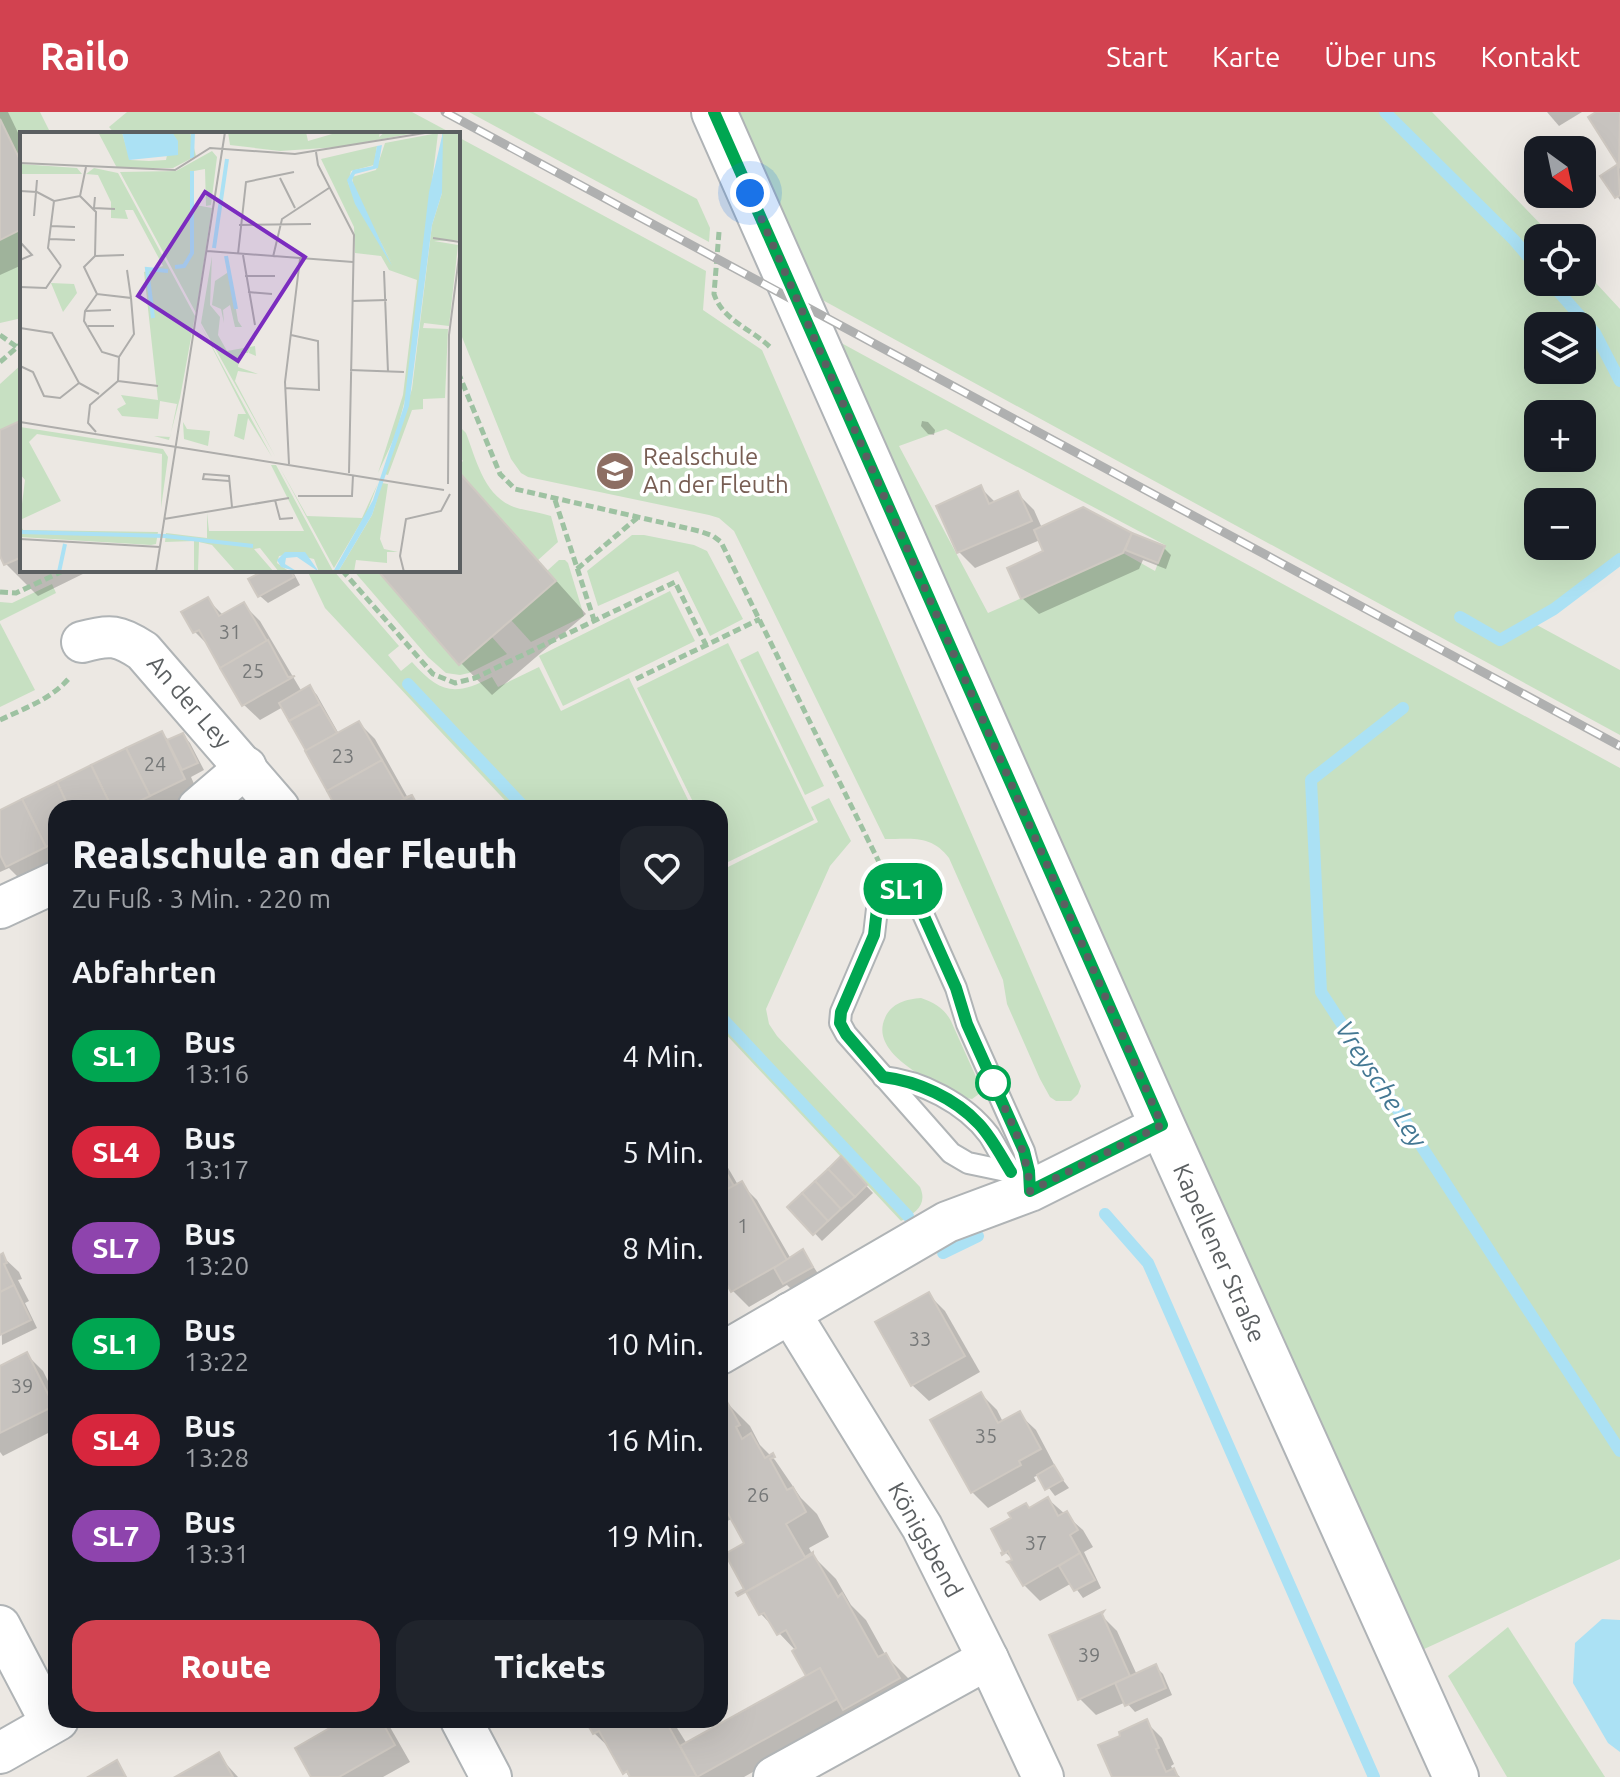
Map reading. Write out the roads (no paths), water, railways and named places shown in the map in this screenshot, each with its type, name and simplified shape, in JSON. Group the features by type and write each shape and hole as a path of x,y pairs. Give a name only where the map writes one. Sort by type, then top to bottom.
{"main road":[{"name":"Kapellener Straße","path":"714,112 1162,1125 1456,1777"}],"street":[{"name":"An der Ley","path":"82,642 105,636 124,638 143,651 273,800"},
{"name":"An der Ley","path":"207,800 246,767"},
{"path":"0,908 48,886"},
{"path":"728,1346 1021,1181 1162,1125"},
{"name":"Königsbend","path":"790,1313 922,1527 1043,1777"},
{"path":"0,1626 48,1711"},
{"path":"774,1777 988,1659"},
{"path":"0,1753 48,1725"},
{"path":"465,1728 491,1777"}],"lane":[{"path":"892,888 903,889 919,905 956,988 967,1024 1024,1151 1029,1171 1021,1181 968,1163 951,1153 846,1034 840,1023 841,1012 874,935 878,900 892,888"},
{"path":"883,1077 905,1079 924,1087 969,1114 1021,1181"}],"water":[{"path":"1602,1619 1620,1620 1620,1752 1608,1743 1573,1683 1575,1643"}],"waterway":[{"name":"Vreysche Ley","path":"1385,112 1524,252"},
{"name":"Vreysche Ley","path":"1562,296 1595,333 1620,381"},
{"name":"Vreysche Ley","path":"1460,617 1500,640 1554,609 1620,559"},
{"path":"408,684 517,800"},
{"name":"Vreysche Ley","path":"1403,708 1311,780 1321,992 1620,1451"},
{"path":"728,1025 908,1216"},
{"path":"1105,1214 1148,1263 1374,1777"},
{"path":"943,1253 978,1236"}],"railway":[{"path":"445,112 1620,746"}],"place":[{"name":"Realschule An der Fleuth","path":"615,471"}]}
